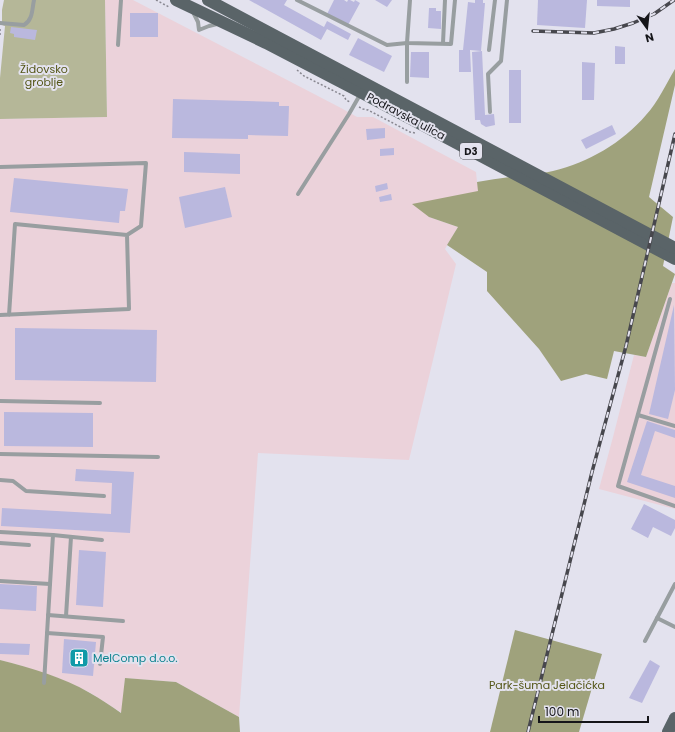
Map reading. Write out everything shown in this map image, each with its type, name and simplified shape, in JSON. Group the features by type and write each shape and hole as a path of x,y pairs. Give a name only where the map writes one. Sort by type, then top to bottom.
{"main road":[{"name":"Podravska ulica","path":"176,0 224,22 362,93 675,260"},
{"name":"Podravska ulica","path":"208,0 675,248"},
{"path":"668,732 675,718"}],"lane":[{"path":"0,23 27,24 31,18 34,0"},
{"path":"118,45 121,0"},
{"path":"297,0 387,45 407,43 451,44 455,0"},
{"path":"407,82 407,43 410,0"},
{"path":"443,43 445,0"},
{"path":"489,50 495,0"},
{"path":"490,112 488,74 501,61 507,0"},
{"path":"188,5 198,22 199,30 224,22"},
{"path":"298,194 362,93"},
{"path":"0,167 146,163 140,226 127,235 15,224 9,315"},
{"path":"0,315 128,308 127,235"},
{"path":"670,299 618,486 675,506"},
{"path":"0,401 100,403"},
{"path":"638,416 675,426"},
{"path":"0,454 158,457"},
{"path":"0,480 13,481 26,491 104,496"},
{"path":"0,532 102,540"},
{"path":"44,683 53,535"},
{"path":"66,616 71,537"},
{"path":"0,543 29,545"},
{"path":"0,581 50,584"},
{"path":"645,641 675,584"},
{"path":"48,615 122,620"},
{"path":"657,618 675,627"},
{"path":"47,634 103,637 100,664"}],"path":[{"path":"0,28 0,35"}],"shaded area":[{"path":"105,0 133,0 357,117 373,117 476,172 479,191 429,217 458,227 445,249 456,264 409,460 258,453 239,717 176,682 125,678 122,713 89,692 58,678 0,660 0,119 107,117"},
{"path":"672,283 675,283 675,509 599,489 634,355 646,357"}],"green space":[{"name":"Židovsko groblje","path":"4,0 105,0 107,117 0,119 0,78 5,26 2,25"},
{"path":"675,69 675,85 649,197 673,217 663,266 675,274 646,357 614,351 607,379 586,374 561,381 539,349 487,291 487,272 447,245 458,227 429,217 412,204 478,191 477,182 550,172 592,157 616,143 637,125 662,93"},
{"name":"Park-šuma Jelačićka","path":"515,630 602,654 579,732 490,732"},
{"path":"0,660 69,682 94,695 121,713 125,678 176,682 239,717 240,732 0,732"}],"building":[{"path":"249,0 287,0 284,5 324,27 327,21 351,34 348,40 327,29 321,40"},
{"path":"334,0 344,0 347,2 350,0 354,2 355,0 360,3 348,25 327,14"},
{"path":"375,0 392,0 387,7"},
{"path":"475,0 483,0 483,3 485,3 481,51 470,50 471,72 459,72 459,50 463,50 468,2 475,3"},
{"path":"538,0 587,0 585,28 537,25"},
{"path":"597,0 630,0 630,7 597,6"},
{"path":"429,8 436,8 436,11 441,11 441,29 428,28"},
{"path":"130,13 158,13 158,37 130,37"},
{"path":"11,27 37,30 35,40 14,37 14,34 10,33"},
{"path":"358,38 392,56 384,72 349,55"},
{"path":"615,46 625,47 625,64 615,64"},
{"path":"482,51 485,115 494,114 495,125 486,127 481,124 480,120 475,120 472,52"},
{"path":"411,52 429,52 429,78 410,77"},
{"path":"582,62 595,63 594,100 582,100"},
{"path":"509,70 521,70 521,123 509,123"},
{"path":"173,99 279,102 279,106 289,106 288,136 248,135 248,139 172,138"},
{"path":"612,125 616,134 586,149 581,140"},
{"path":"385,128 385,138 367,140 366,129"},
{"path":"394,148 394,155 380,156 380,149"},
{"path":"184,152 240,154 240,174 184,172"},
{"path":"14,178 128,189 125,211 120,211 119,223 10,212"},
{"path":"387,183 388,189 376,192 375,186"},
{"path":"225,187 232,217 185,228 179,197"},
{"path":"391,194 392,200 380,202 379,197"},
{"path":"674,305 675,390 668,419 649,414"},
{"path":"15,328 157,330 156,382 15,380"},
{"path":"4,412 93,413 93,447 4,446"},
{"path":"647,421 675,430 675,438 655,431 641,475 675,486 675,498 627,482"},
{"path":"76,469 134,472 130,533 1,526 2,508 111,514 112,483 75,481"},
{"path":"644,504 675,520 675,528 671,536 653,527 648,538 631,529"},
{"path":"79,550 106,552 103,607 76,605"},
{"path":"0,584 37,586 36,611 0,609"},
{"name":"MelComp d.o.o.","path":"64,639 96,642 93,676 62,673"},
{"path":"0,643 30,644 29,655 0,654"},
{"path":"650,660 660,666 642,703 629,698"}],"railway":[{"path":"533,31 594,33 614,29 654,14 674,0"},
{"path":"528,732 592,472 626,346 675,134"}],"place":[{"name":"MelComp d.o.o.","path":"79,658"}]}
